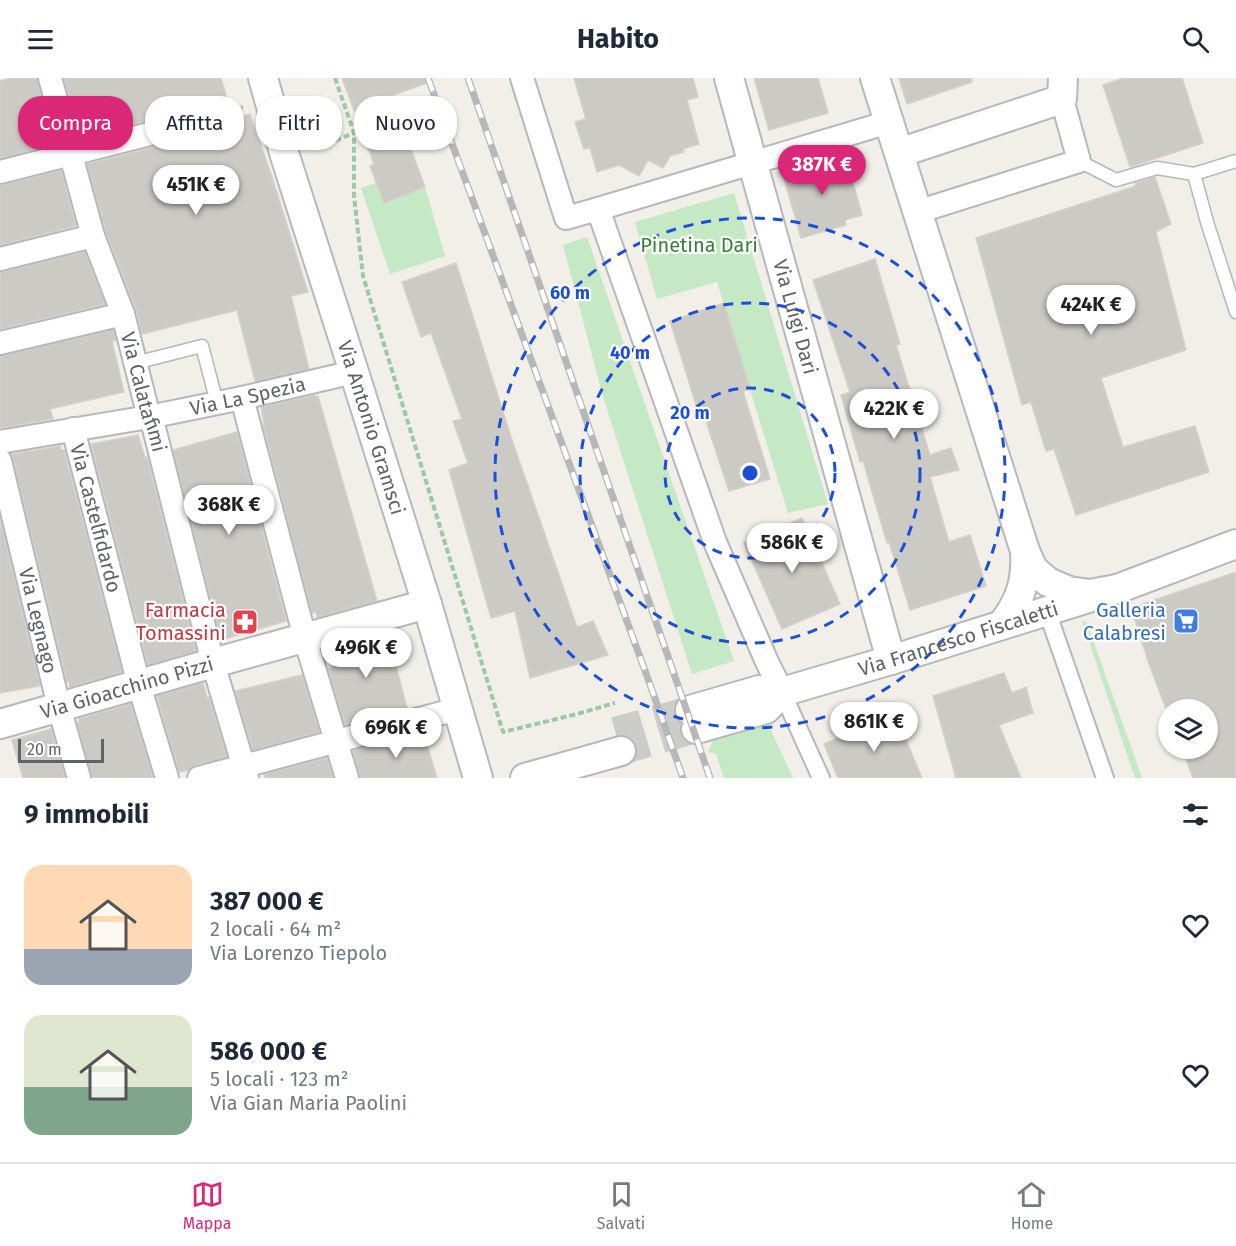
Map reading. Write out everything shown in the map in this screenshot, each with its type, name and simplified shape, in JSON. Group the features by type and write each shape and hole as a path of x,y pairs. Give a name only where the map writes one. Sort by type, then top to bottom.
{"street":[{"name":"Via Calatafimi","path":"50,78 93,236 123,315 213,663 246,772"},
{"path":"522,78 566,218 889,122"},
{"name":"Via Luigi Dari","path":"729,78 891,660"},
{"path":"875,78 1024,551 1032,568 1048,582 1069,591 1090,594 1117,589"},
{"path":"898,153 1063,88 1078,161 917,212"},
{"name":"Via Antonio Gramsci","path":"266,89 285,156 427,604 478,778"},
{"path":"0,172 145,135"},
{"path":"598,209 715,542 821,778"},
{"path":"0,259 93,236"},
{"path":"0,343 123,315"},
{"name":"Via La Spezia","path":"0,442 149,417 354,372"},
{"path":"242,398 305,638 347,778"},
{"name":"Via Castelfidardo","path":"73,429 139,685 166,778"},
{"name":"Via Legnago","path":"0,461 59,707 79,778"},
{"name":"Via Francesco Fiscaletti","path":"693,720 766,710 782,692 1117,589 1236,544"},
{"path":"1002,625 1014,610 1023,584 1026,564 1024,551"},
{"name":"Via Gioacchino Pizzi","path":"0,724 427,604"},
{"path":"1047,611 1105,778"},
{"path":"199,778 246,772 336,741 457,710"},
{"path":"526,778 618,741"}],"lane":[{"path":"1078,161 1116,180 1157,168 1194,174 1236,161"},
{"path":"1194,174 1236,312"},
{"path":"135,363 202,346 218,403"}],"path":[{"path":"335,78 354,133 342,138"},
{"path":"244,100 266,89"},
{"path":"354,150 354,196 363,276 503,732 615,703"}],"green space":[{"path":"376,183 384,203 425,187 445,256 390,274 361,188"},
{"name":"Pinetina Dari","path":"734,193 828,504 788,513 717,282 657,299 635,222"},
{"path":"587,237 734,661 692,674 604,400 563,245"},
{"path":"1082,621 1087,623 1142,778 1135,778"},
{"path":"768,724 793,778 724,778 716,754 708,752 714,738"}],"building":[{"path":"11,78 37,78 42,96 18,96 18,150 31,150 0,158 0,81"},
{"path":"64,78 221,78 226,96 145,96 145,121 133,124 133,96 69,96"},
{"path":"342,78 431,78 432,81 391,96 354,96 354,110"},
{"path":"574,78 693,78 698,97 687,100 699,144 670,156 663,168 648,160 639,176 619,165 597,172 590,148 584,149 575,122 586,119"},
{"path":"754,78 818,78 828,113 769,130"},
{"path":"899,78 971,78 972,82 907,104"},
{"path":"1124,78 1182,78 1203,143 1130,167 1103,85"},
{"path":"250,114 256,131 256,150 263,150 308,292 291,296 309,369 255,381 237,310 142,334 136,309 106,232 87,164 145,149 244,150 244,116"},
{"path":"369,150 411,150 425,187 384,203 370,166 374,164"},
{"path":"846,158 862,215 845,220 846,225 801,238 782,171 826,159 827,164"},
{"path":"61,170 76,226 0,245 0,185"},
{"path":"1155,177 1171,224 1156,232 1186,350 1101,378 1123,447 1195,426 1209,472 1076,515 1054,449 1046,451 1031,402 1022,405 976,238 1136,186 1135,183"},
{"path":"85,252 105,304 0,329 0,272"},
{"path":"875,259 900,344 896,345 930,455 951,448 959,470 930,477 949,542 970,535 986,586 910,610 863,461 860,462 841,395 850,392 813,280"},
{"path":"456,263 512,440 577,627 593,621 608,655 530,678 515,611 491,618 449,470 468,463 453,421 462,419 431,333 421,337 402,282"},
{"path":"724,303 750,389 743,391 770,479 729,491 700,403 696,405 670,321"},
{"path":"113,330 116,340 112,341 124,392 50,409 53,419 0,428 0,356"},
{"path":"318,396 377,601 317,617 316,612 312,613 263,424 261,407"},
{"path":"237,432 286,621 221,640 173,450"},
{"path":"138,435 145,458 147,457 196,651 148,665 91,444"},
{"path":"60,446 61,450 64,450 122,672 70,687 11,454"},
{"path":"802,518 840,604 782,629 744,543"},
{"path":"0,519 40,686 0,693"},
{"path":"1236,572 1236,778 1193,778 1186,759 1218,759 1218,699 1162,699 1131,608"},
{"path":"387,632 407,708 345,725 328,669 333,668 327,649"},
{"path":"1004,673 1012,693 1026,687 1033,713 999,725 1021,778 956,778 933,696"},
{"path":"302,675 319,732 253,750 235,691"},
{"path":"203,683 227,757 179,772 157,696"},
{"path":"131,704 153,778 92,778 77,722 79,719"},
{"path":"895,714 922,778 838,778 824,744"},
{"path":"51,729 65,778 23,778 12,740"},
{"path":"423,732 437,778 360,778 353,751"},
{"path":"327,758 333,778 265,778 264,774"}],"tunnel":[{"path":"615,731 690,710"},
{"path":"621,751 696,729"}],"railway":[{"path":"428,78 683,778"},
{"path":"468,78 710,778"}],"place":[{"name":"Galleria Calabresi","path":"1186,621"},
{"name":"Farmacia Tomassini","path":"245,622"}]}
